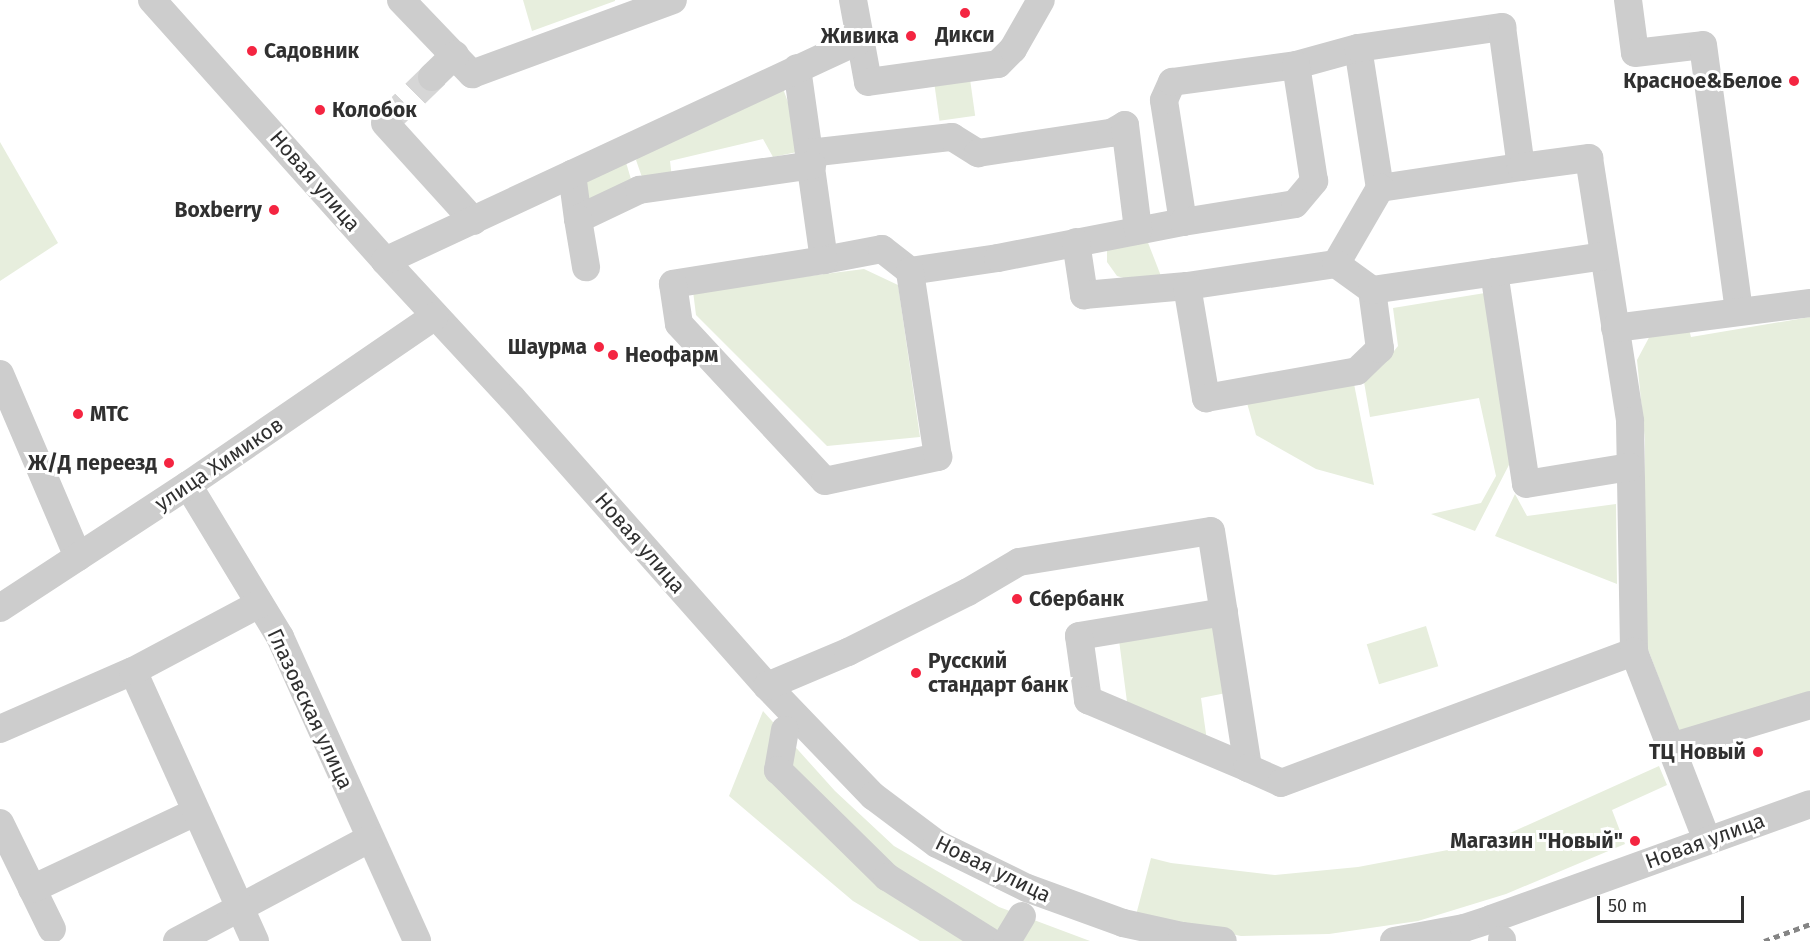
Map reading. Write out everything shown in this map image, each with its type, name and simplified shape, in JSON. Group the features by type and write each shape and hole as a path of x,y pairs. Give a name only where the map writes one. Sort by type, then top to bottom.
{"street":[{"name":"Новая улица","path":"153,0 384,261 512,398 766,686 873,796 937,844 998,876 1073,907 1133,925 1223,941"},
{"path":"401,0 472,74 674,0"},
{"path":"853,0 868,82 998,64 1013,49 1041,0"},
{"path":"1628,0 1635,53 1703,45 1739,311"},
{"path":"1183,222 1164,100 1172,82 1296,65 1358,48 1502,27 1521,167"},
{"path":"384,261 860,40"},
{"path":"1336,264 1380,188 1358,48"},
{"path":"432,77 454,55"},
{"path":"910,271 1295,204 1314,181 1296,65"},
{"path":"797,68 824,260"},
{"path":"578,219 639,190 811,159 952,137 978,153 1111,133 1164,100"},
{"path":"385,123 474,221"},
{"path":"1125,125 1138,230"},
{"path":"628,149 639,190"},
{"path":"1380,188 1588,158 1630,421 1634,652 1707,840"},
{"path":"572,174 586,267"},
{"path":"1076,242 1083,296 1187,286 1336,264 1372,290 1604,256"},
{"path":"882,249 910,271 938,457 825,481 679,324 673,284 824,260 882,249"},
{"path":"1494,272 1526,484 1630,467"},
{"path":"1187,286 1206,398 1357,371 1380,349 1372,290"},
{"path":"1615,328 1810,303"},
{"name":"улица Химиков","path":"0,608 188,485 435,316"},
{"path":"0,374 78,557"},
{"name":"Глазовская улица","path":"188,485 280,636 369,839 417,941"},
{"path":"766,686 848,652 968,592 1019,562 1211,531 1248,768"},
{"path":"0,729 132,670 259,604"},
{"path":"1224,612 1079,636 1088,700 1281,783 1634,652"},
{"path":"132,670 255,941"},
{"path":"1671,747 1810,705"},
{"path":"785,730 778,770 887,877 989,941"},
{"name":"Новая улица","path":"1394,941 1464,927 1491,919 1810,804"},
{"path":"32,889 196,812"},
{"path":"0,823 52,929"},
{"path":"177,941 369,839"},
{"path":"1007,941 1022,916"}],"green space":[{"path":"523,0 615,0 615,1 532,31"},
{"path":"970,79 975,116 939,121 934,84"},
{"path":"782,86 801,137 802,151 773,157 763,139 670,161 672,178 644,183 636,160 644,150"},
{"path":"0,142 58,243 0,281"},
{"path":"625,159 633,186 586,212 578,182"},
{"path":"1145,235 1161,276 1127,279 1117,276 1107,262 1107,249"},
{"path":"864,269 898,285 920,437 827,446 696,315 693,291"},
{"path":"1485,293 1512,459 1475,531 1431,514 1481,503 1496,476 1479,398 1370,417 1364,382 1382,366 1398,346 1393,308"},
{"path":"1810,317 1810,701 1681,737 1643,636 1645,440 1637,360 1653,330 1688,325 1691,337"},
{"path":"1354,384 1374,485 1316,469 1256,435 1247,403"},
{"path":"1515,494 1527,516 1616,504 1617,584 1495,536"},
{"path":"1215,622 1226,693 1201,698 1207,741 1127,702 1119,640"},
{"path":"1426,626 1438,666 1379,684 1367,644"},
{"path":"763,711 835,791 894,846 999,907 1090,941 920,941 853,901 729,796"},
{"path":"1659,766 1667,785 1612,810 1625,844 1506,894 1418,921 1329,934 1241,936 1136,915 1151,858 1171,863 1275,875 1358,867 1490,842"}],"tunnel":[{"path":"385,123 450,60"}],"railway":[{"path":"1764,941 1810,924"}],"place":[{"name":"Дикси","path":"965,13"},
{"name":"Живика","path":"911,36"},
{"name":"Садовник","path":"252,51"},
{"name":"Красное&Белое","path":"1794,81"},
{"name":"Колобок","path":"320,110"},
{"name":"Boxberry","path":"274,210"},
{"name":"Шаурма","path":"599,347"},
{"name":"Неофарм","path":"613,355"},
{"name":"МТС","path":"78,414"},
{"name":"Ж/Д переезд","path":"169,463"},
{"name":"Сбербанк","path":"1017,599"},
{"name":"Русский стандарт банк","path":"916,673"},
{"name":"ТЦ Новый","path":"1758,752"},
{"name":"Магазин \"Новый\"","path":"1635,841"}]}
